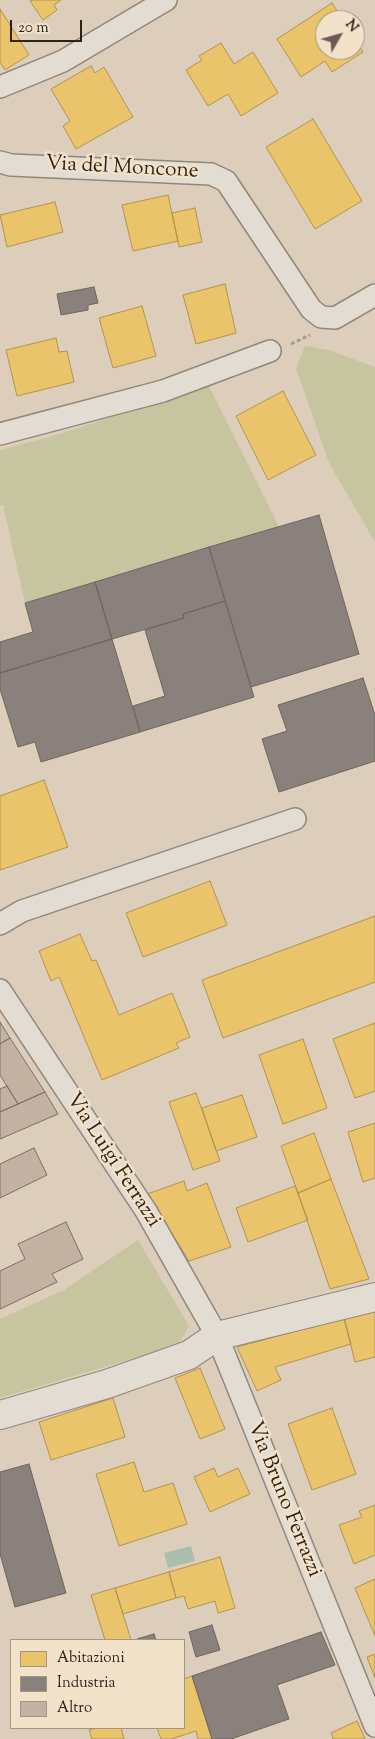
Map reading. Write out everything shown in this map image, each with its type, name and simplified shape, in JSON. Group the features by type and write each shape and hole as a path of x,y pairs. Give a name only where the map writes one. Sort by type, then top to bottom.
{"street":[{"path":"0,87 63,61 166,0"},
{"name":"Via del Moncone","path":"0,162 10,165 211,174 226,181 311,308 321,317 335,318"},
{"path":"335,318 375,295"},
{"path":"0,434 163,391 270,351"},
{"path":"0,924 22,911 295,819"},
{"name":"Via Luigi Ferrazzi","path":"0,990 146,1210 217,1336"},
{"path":"0,1415 106,1384 189,1355 217,1336 375,1297"},
{"name":"Via Bruno Ferrazzi","path":"217,1336 375,1726"}],"path":[{"path":"270,351 307,338 335,318"}],"shaded area":[{"path":"305,346 329,350 375,367 375,542 329,463 296,368"},
{"path":"209,386 279,527 25,603 3,505 0,505 0,450 53,436"},
{"path":"138,1240 189,1326 178,1345 0,1398 0,1319 64,1290"},
{"path":"191,1546 195,1561 168,1568 164,1553"}],"building: Abitazioni":[{"path":"61,0 54,5 57,10 43,20 30,1"},
{"path":"332,3 337,10 321,10"},
{"path":"0,9 29,55 5,70 0,62"},
{"path":"315,14 315,60 351,60 332,72 325,61 301,77 277,39"},
{"path":"221,43 234,64 253,52 278,93 241,116 228,94 208,106 186,70 202,60 199,56"},
{"path":"91,66 95,73 104,67 133,117 76,149 63,126 70,121 51,89"},
{"path":"313,119 362,201 315,229 266,147"},
{"path":"168,195 178,241 133,251 122,205"},
{"path":"55,202 63,232 7,247 0,215"},
{"path":"195,208 202,242 179,247 172,213"},
{"path":"225,284 236,333 196,344 183,295"},
{"path":"142,306 156,356 113,368 99,318"},
{"path":"56,338 59,352 67,351 74,382 17,396 6,350"},
{"path":"283,391 316,455 268,480 236,416"},
{"path":"44,780 68,847 0,870 0,796"},
{"path":"210,881 227,925 143,957 126,913"},
{"path":"375,916 375,982 223,1038 202,980"},
{"path":"80,934 92,961 96,960 119,1015 172,993 190,1037 176,1043 179,1048 102,1080 59,977 51,981 39,951"},
{"path":"375,1023 375,1091 355,1098 333,1039"},
{"path":"303,1039 327,1108 283,1124 259,1055"},
{"path":"196,1093 220,1161 193,1170 169,1102"},
{"path":"242,1095 257,1137 216,1151 202,1108"},
{"path":"375,1123 375,1178 363,1182 348,1132"},
{"path":"314,1133 331,1179 298,1193 281,1146"},
{"path":"331,1179 369,1279 330,1289 298,1193"},
{"path":"184,1181 187,1191 207,1183 231,1247 189,1261 147,1194"},
{"path":"295,1186 308,1220 248,1242 236,1208"},
{"path":"375,1309 375,1357 355,1362 344,1318"},
{"path":"344,1318 351,1344 275,1367 281,1380 257,1391 237,1347"},
{"path":"200,1368 225,1429 200,1439 175,1378"},
{"path":"113,1398 125,1437 51,1460 39,1422"},
{"path":"332,1408 356,1474 312,1490 288,1424"},
{"path":"134,1462 144,1492 173,1483 187,1524 119,1546 96,1474"},
{"path":"214,1468 218,1477 238,1468 250,1494 210,1512 194,1477"},
{"path":"375,1505 375,1555 354,1564 339,1525 362,1517 359,1511"},
{"path":"220,1557 235,1608 218,1613 215,1601 188,1609 184,1596 176,1598 169,1572"},
{"path":"169,1572 176,1598 123,1614 115,1588"},
{"path":"375,1579 375,1636 355,1588"},
{"path":"115,1588 131,1639 105,1639 91,1595"},
{"path":"375,1654 375,1678 367,1657"},
{"path":"192,1676 212,1739 198,1739 196,1731 171,1739 161,1739 157,1729 185,1729 185,1679"},
{"path":"357,1721 365,1739 333,1739 331,1733"},
{"path":"121,1729 124,1739 92,1739 89,1730"}],"building: Industria":[{"path":"94,287 98,303 88,305 88,310 61,315 57,294"},
{"path":"319,515 359,654 251,687 209,547"},
{"path":"209,547 225,601 183,614 184,618 112,639 95,582"},
{"path":"95,582 112,639 0,673 0,642 33,632 25,603"},
{"path":"225,601 254,697 140,732 133,706 165,696 145,630 184,618 183,614"},
{"path":"112,639 140,732 41,762 35,742 18,747 0,689 0,673"},
{"path":"363,678 375,715 375,761 279,792 262,739 287,731 278,705"},
{"path":"29,1464 66,1593 15,1607 0,1554 0,1472"},
{"path":"212,1625 220,1650 196,1657 189,1632"},
{"path":"321,1632 335,1665 277,1685 289,1719 231,1739 212,1739 192,1676"},
{"path":"154,1634 156,1639 137,1639"}],"building: Altro":[{"path":"0,1022 10,1038 0,1044"},
{"path":"10,1038 45,1092 18,1104 0,1075 0,1044"},
{"path":"7,1086 18,1104 0,1112 0,1089"},
{"path":"45,1092 58,1114 0,1139 0,1112"},
{"path":"34,1148 47,1175 0,1198 0,1164"},
{"path":"66,1222 83,1259 52,1274 57,1282 0,1309 0,1271 25,1259 18,1244"}]}
